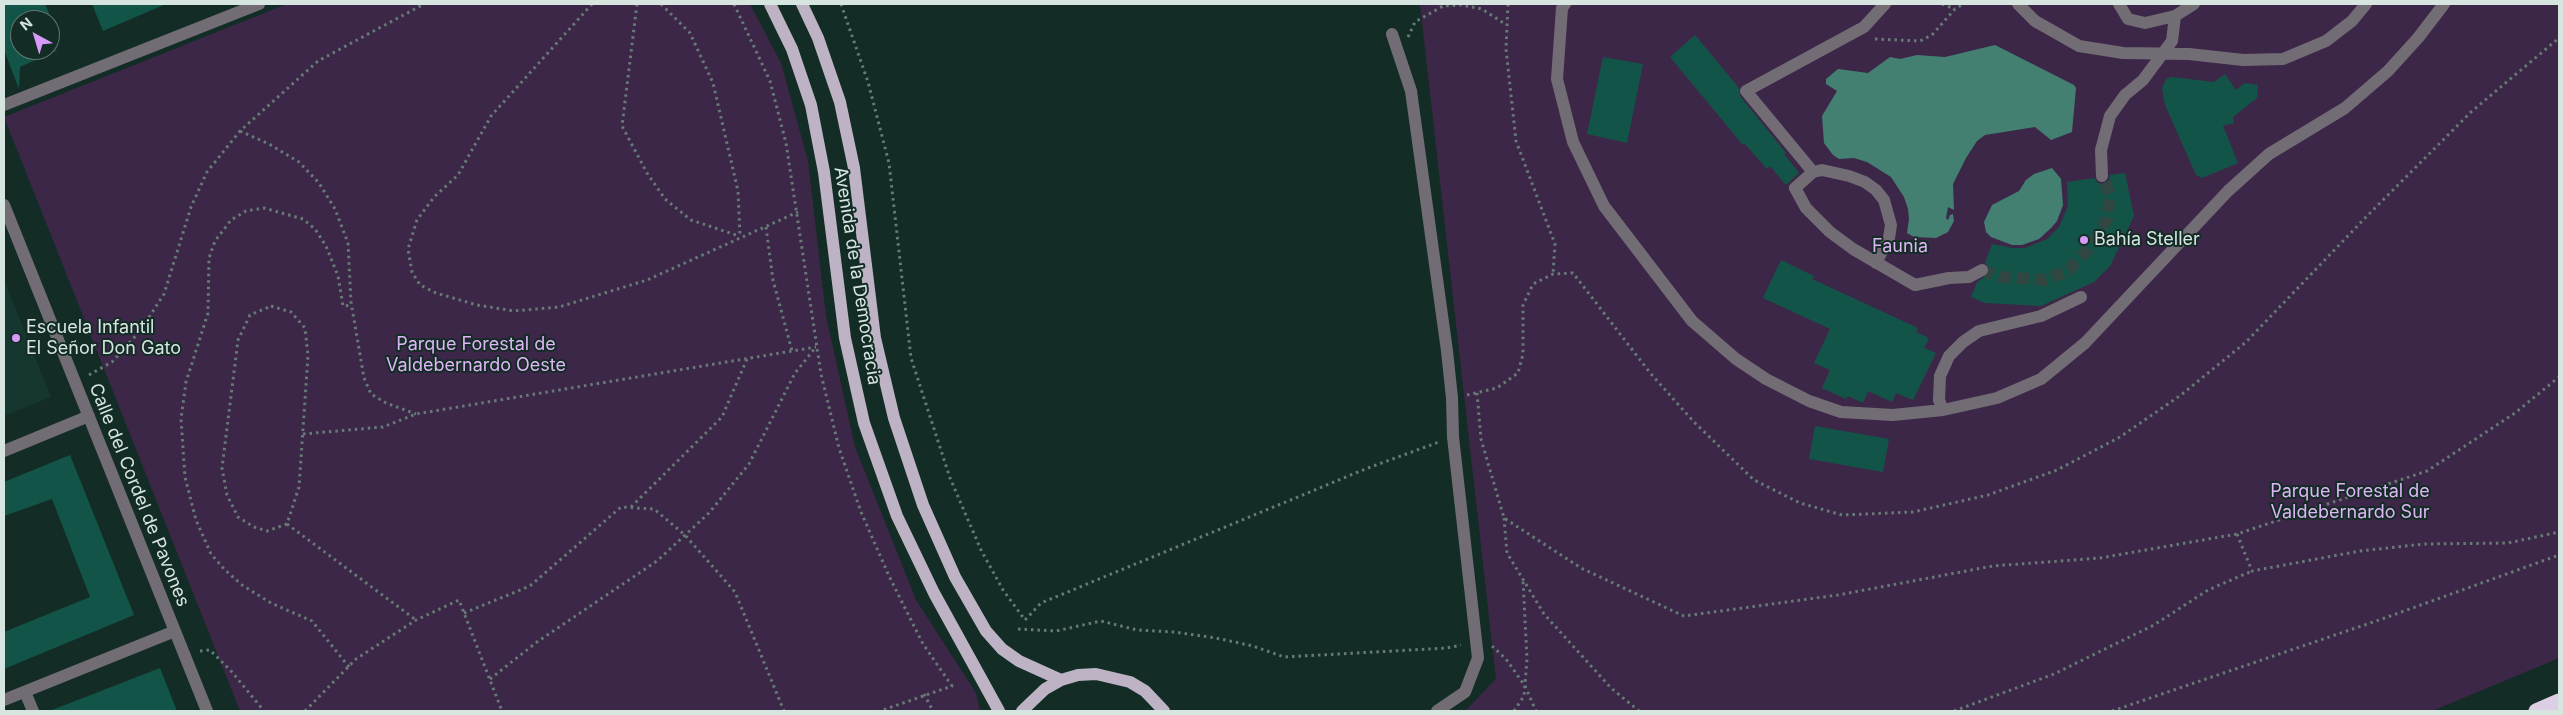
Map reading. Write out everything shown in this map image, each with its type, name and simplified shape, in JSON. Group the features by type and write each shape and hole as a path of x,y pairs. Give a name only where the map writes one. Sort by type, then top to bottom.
{"highway":[{"path":"2536,711 2559,701"}],"main road":[{"name":"Avenida de la Democracia","path":"770,4 792,49 811,105 824,172 845,338 864,423 897,516 934,594 978,670 999,711"},
{"name":"Avenida de la Democracia","path":"802,4 818,38 840,102 854,168 875,338 894,418 924,505 955,577 986,631 1002,649 1018,661 1061,680"},
{"path":"1022,711 1044,688 1078,675 1113,676 1130,682 1145,691 1164,711"}],"street":[{"path":"4,105 259,4"},
{"path":"1565,4 1562,8 1556,79 1573,142 1604,206 1692,321 1736,359 1766,379 1809,401 1842,412 1893,415 1943,410 1997,398 2041,379 2085,343 2228,191 2269,154 2345,108 2388,71 2418,38 2444,4"},
{"path":"1813,172 1746,91 1860,29 1885,4"},
{"path":"2018,4 2035,21 2079,46 2123,53 2189,54 2243,60 2283,58 2326,40 2352,21 2366,4"},
{"path":"2119,4 2128,19 2136,22 2161,21 2175,16 2194,4"},
{"path":"2102,176 2101,150 2110,116 2124,95 2143,80 2172,40 2175,16"},
{"path":"1392,34 1411,91 1452,398 1452,437 1478,658 1465,692 1437,711"},
{"path":"1876,262 1888,238 1891,225 1884,200 1876,190 1849,176 1822,170 1813,172 1795,188 1806,208 1830,232 1876,262 1916,285 1970,276 1982,270"},
{"name":"Calle del Cordel de Pavones","path":"4,205 207,711"},
{"path":"1943,410 1939,400 1940,376 1949,356 1963,342 1979,331 2041,316 2081,298"},
{"path":"4,451 89,416"},
{"path":"4,700 175,631"},
{"path":"25,692 33,711"}],"path":[{"path":"75,382 112,362 145,323 164,294 191,207 207,172 240,131 318,61 424,4"},
{"path":"592,4 491,116 458,175 434,197 417,220 408,249 412,272 420,285 436,293 477,305 514,311 559,307 647,280 740,236 766,227 798,212"},
{"path":"637,4 622,126 647,173 666,199 691,220 740,236"},
{"path":"661,4 690,33 713,83 738,191 740,236"},
{"path":"734,4 770,81 786,143 798,212 816,347 840,448 862,512 889,576 923,644 952,686 942,691 924,694 880,711"},
{"path":"841,4 868,82 888,163 911,358 950,478 981,550 1003,590 1025,620 1041,603 1368,468 1452,437"},
{"path":"1398,50 1409,36 1415,22 1443,6 1461,4 1482,9 1506,24"},
{"path":"1508,4 1506,49 1516,141 1554,244 1553,274"},
{"path":"1942,4 1955,9"},
{"path":"1860,29 1872,39 1920,41 1932,35 1955,9 1963,4"},
{"path":"1452,398 1497,388 1518,373 1523,354 1523,305 1533,284 1553,274 1573,273 1651,374 1694,422 1754,480 1800,502 1842,515 1913,512 1988,495 2057,470 2120,437 2181,395 2246,342 2368,215 2471,112 2559,38"},
{"path":"240,131 269,144 299,162 319,183 335,209 348,243 352,305 364,378 371,394 386,403 416,414"},
{"path":"349,667 312,621 271,602 242,585 224,569 212,554 196,520 185,477 181,419 186,382 208,313 209,258 215,241 231,220 246,211 264,208 303,219 315,229 326,246 338,276 343,306 352,305"},
{"path":"766,227 773,280 792,351"},
{"path":"271,306 291,312 305,328 308,356 299,487 287,524 267,531 254,527 238,517 227,495 222,468 238,340 250,315 271,306"},
{"path":"303,434 383,427 416,414 816,347"},
{"path":"490,679 537,642 657,561 709,513 749,464 795,374 816,347"},
{"path":"631,508 722,417 747,359"},
{"path":"1504,518 1581,568 1684,616 1838,595 1993,566 2100,558 2237,534 2427,471 2516,413 2559,377"},
{"path":"1478,393 1481,439 1504,518 1506,553 1544,614 1612,688 1639,711"},
{"path":"464,613 530,586 621,507 654,509 684,536 735,592 784,711"},
{"path":"287,524 416,620"},
{"path":"1954,711 2054,674 2154,625 2208,590 2252,571 2360,551 2424,544 2508,543 2559,532"},
{"path":"2237,534 2252,571"},
{"path":"2112,711 2382,619 2559,555"},
{"path":"1514,711 1524,696 1527,659 1523,579"},
{"path":"305,711 356,659 416,620 458,600 502,711"},
{"path":"1018,629 1056,631 1101,621 1137,630 1174,632 1216,638 1254,646 1284,657 1447,648 1476,642 1492,646 1499,653 1525,686 1536,711"},
{"path":"183,652 210,650 232,672 264,711"},
{"path":"924,694 933,711"}],"shaded area":[{"path":"1995,45 2074,85 2076,88 2072,132 2051,140 2035,127 1985,135 1977,141 1953,184 1954,210 1948,207 1946,218 1948,220 1950,215 1953,214 1954,221 1948,232 1936,238 1914,237 1907,233 1908,209 1904,197 1891,177 1867,162 1854,158 1839,159 1833,155 1824,143 1822,116 1837,91 1826,84 1826,79 1838,69 1868,73 1890,57 1900,59 1917,55 1945,57"},
{"path":"2052,168 2061,179 2063,205 2057,221 2051,228 2039,239 2022,245 2012,245 1991,237 1986,232 1984,222 1992,205 2019,191 2026,180 2034,174"},
{"name":"Escuela Infantil El Señor Don Gato","path":"4,280 51,397 4,416"}],"green space":[{"name":"Parque Forestal de Valdebernardo Oeste","path":"287,4 750,4 781,63 808,161 826,316 855,447 916,600 976,693 980,711 240,711 4,117"},
{"path":"1420,4 2559,4 2559,658 2432,711 1465,711 1496,679"}],"building":[{"path":"4,4 45,4 48,10 10,10 10,60 36,60 20,67 19,89 4,50"},
{"path":"92,4 166,4 103,31"},
{"path":"1695,35 1739,88 1740,96 1786,153 1784,154 1799,173 1786,185 1770,166 1767,169 1745,144 1743,145 1670,57"},
{"path":"1603,57 1643,64 1627,143 1587,134"},
{"path":"2225,74 2236,90 2245,83 2258,85 2257,98 2233,117 2234,123 2223,126 2238,163 2202,178 2196,175 2165,105 2162,88 2166,79 2172,77 2214,82"},
{"name":"Bahía Steller","path":"2125,173 2134,216 2110,266 2094,282 2041,306 1985,303 1971,297 1977,282 1989,274 1989,267 1985,263 1992,244 2025,248 2047,239 2059,227 2068,206 2067,182 2094,178 2098,183 2103,184 2109,180 2110,175"},
{"path":"1781,260 1814,276 1812,279 1918,328 1916,332 1929,338 1924,348 1936,353 1913,400 1896,393 1892,402 1868,391 1863,403 1848,396 1846,399 1822,388 1830,370 1814,363 1830,329 1763,298"},
{"path":"1815,426 1889,439 1883,472 1809,459"},
{"path":"70,455 134,615 4,669 4,632 90,597 52,499 4,516 4,482"},
{"path":"160,668 177,711 52,710"}],"tunnel":[{"path":"1982,270 2001,277 2046,280 2069,270 2092,245 2107,219 2110,195 2102,176"}],"place":[{"name":"Bahía Steller","path":"2084,240"},
{"name":"Escuela Infantil El Señor Don Gato","path":"16,338"}],"park label":[{"name":"Faunia","path":"1900,247"},
{"name":"Parque Forestal de Valdebernardo Sur","path":"2350,502"}]}
